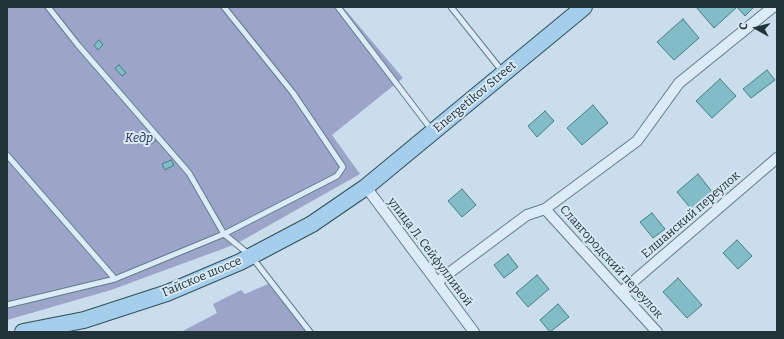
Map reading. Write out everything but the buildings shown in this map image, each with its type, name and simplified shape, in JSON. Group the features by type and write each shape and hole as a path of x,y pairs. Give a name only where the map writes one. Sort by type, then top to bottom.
{"main road":[{"name":"Energetikov Street","path":"366,187 584,7"},
{"name":"Гайское шоссе","path":"23,332 84,320 166,293 251,256 312,224 366,187"}],"street":[{"path":"437,282 527,215 545,208 637,140 679,83 773,7"},
{"name":"Елшанский переулок","path":"621,292 777,158"},
{"name":"улица Л. Сейфуллиной","path":"366,187 474,332"},
{"name":"Славгородский переулок","path":"545,208 657,332"}],"lane":[{"path":"48,7 83,51 189,173 224,234 251,256 310,332"},
{"path":"7,305 115,279 224,234 337,176 343,167 293,93 224,7"},
{"path":"338,7 433,132"},
{"path":"451,7 504,73"},
{"path":"7,155 115,279"}],"green space":[{"name":"Кедр","path":"7,7 343,7 403,78 332,135 360,174 236,244 111,290 7,320"},
{"path":"268,284 307,332 181,332 217,313 213,304 241,290 245,294"}]}
